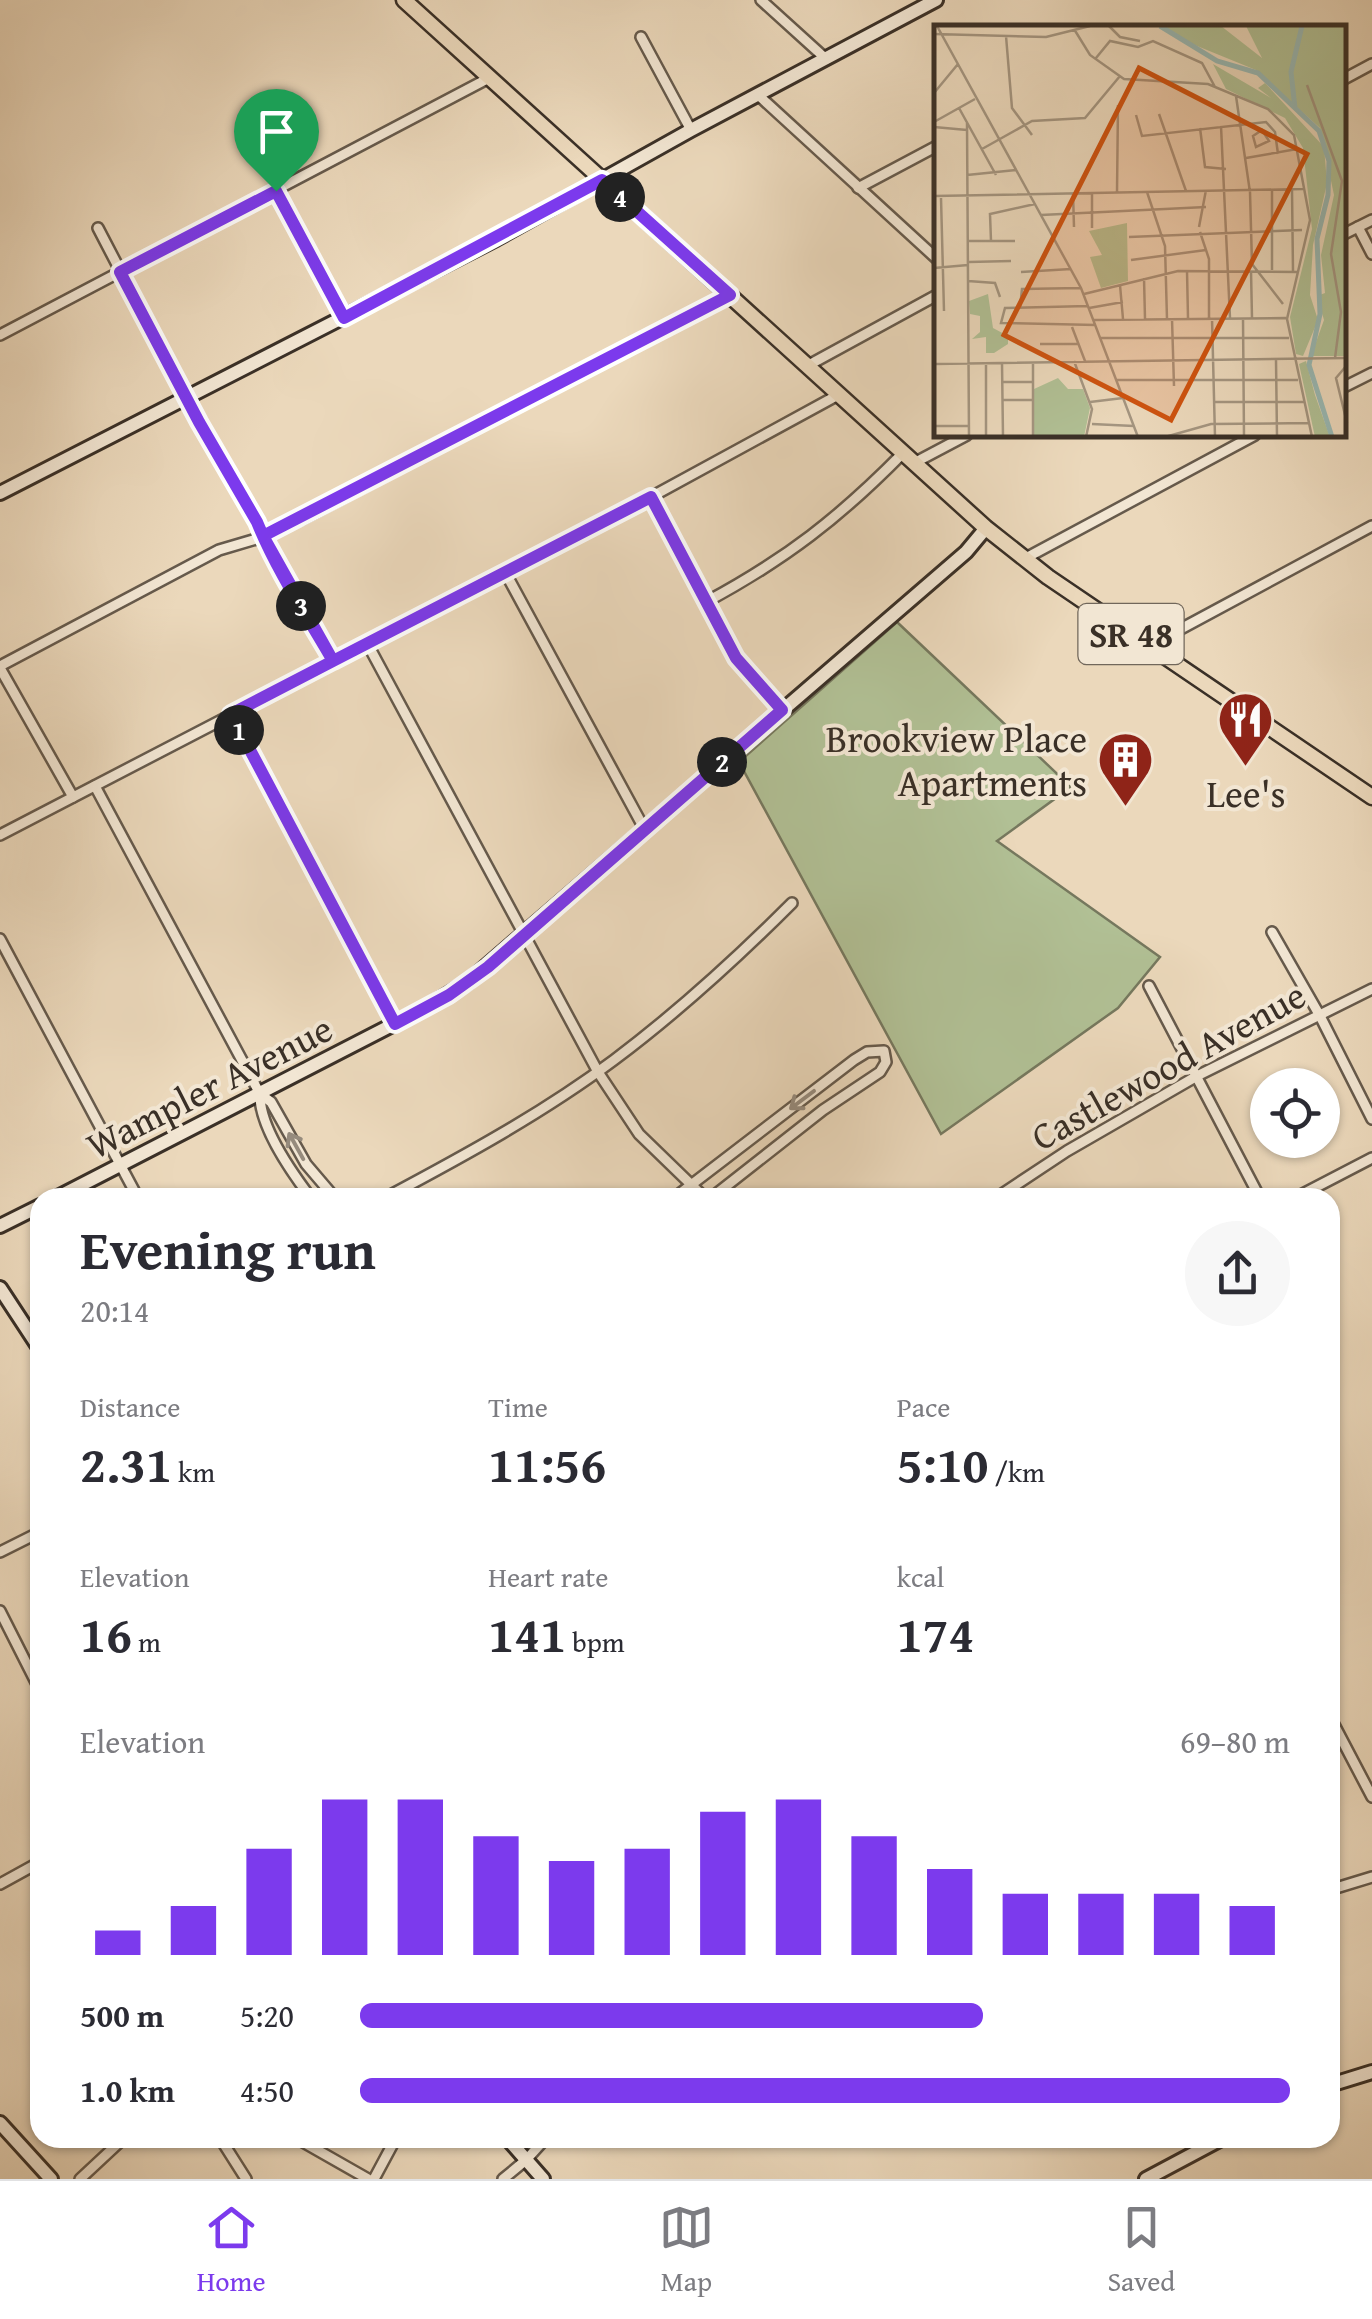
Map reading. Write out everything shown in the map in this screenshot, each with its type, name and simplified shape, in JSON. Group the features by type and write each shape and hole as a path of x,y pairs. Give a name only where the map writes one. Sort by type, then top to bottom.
{"main road":[{"name":"SR 48","path":"404,0 986,528 1024,559 1372,797"}],"street":[{"path":"762,0 825,58"},
{"path":"0,493 344,318 936,0"},
{"path":"640,37 691,130"},
{"path":"1347,77 1372,64"},
{"path":"0,335 489,78"},
{"path":"757,94 934,257"},
{"path":"858,188 934,148"},
{"path":"276,191 344,318"},
{"path":"1347,232 1372,220"},
{"path":"1358,227 1372,254"},
{"path":"98,228 185,396 333,661"},
{"path":"73,797 0,667 219,550 263,536 730,295"},
{"path":"807,366 934,298"},
{"path":"1347,385 1372,372"},
{"path":"0,835 651,497 838,395"},
{"path":"706,602 766,569 812,537 908,458 959,438"},
{"path":"1024,559 1249,438"},
{"path":"651,497 736,658 782,710"},
{"path":"1149,646 1372,526"},
{"name":"Wampler Avenue","path":"75,1188 395,1024 468,982 966,552 986,528"},
{"path":"505,572 644,830"},
{"path":"367,643 598,1072 640,1134 694,1188"},
{"path":"231,714 395,1024"},
{"path":"94,786 260,1094 271,1102 306,1164 326,1188"},
{"path":"403,1188 494,1138 598,1072 685,1004 792,903"},
{"path":"1272,932 1372,1118"},
{"path":"0,940 133,1188"},
{"path":"1148,986 1255,1188"},
{"name":"Castlewood Avenue","path":"1012,1188 1196,1076 1372,989"},
{"path":"686,1188 854,1060 866,1052 884,1051 886,1062 880,1072 721,1188"},
{"path":"260,1094 260,1110 305,1188"},
{"path":"1314,1188 1372,1158"},
{"path":"0,1226 30,1211"},
{"path":"0,1288 30,1334"},
{"path":"0,1552 30,1537"},
{"path":"0,1610 30,1670"},
{"path":"1340,1736 1372,1797"},
{"path":"0,1884 30,1868"},
{"path":"1340,1887 1372,1877"},
{"path":"1340,2082 1372,2072"},
{"path":"0,2123 51,2179"},
{"path":"80,2179 113,2148"},
{"path":"226,2148 246,2179"},
{"path":"314,2148 371,2179 390,2148"},
{"path":"516,2148 543,2179"},
{"path":"502,2179 537,2148"},
{"path":"1146,2179 1205,2148"}],"green space":[{"path":"897,622 1071,787 997,841 1160,957 1118,1008 941,1134 739,762"}],"place":[{"name":"Lee's","path":"1246,769"},
{"name":"Brookview Place Apartments","path":"1126,809"}],"route":[{"path":"276,191 120,272 199,422 257,522 263,536 286,580 333,661 231,714 395,1024 449,995 488,967 782,710 736,658 651,497 333,661 263,536 730,295 602,180 344,318 276,191"}]}
